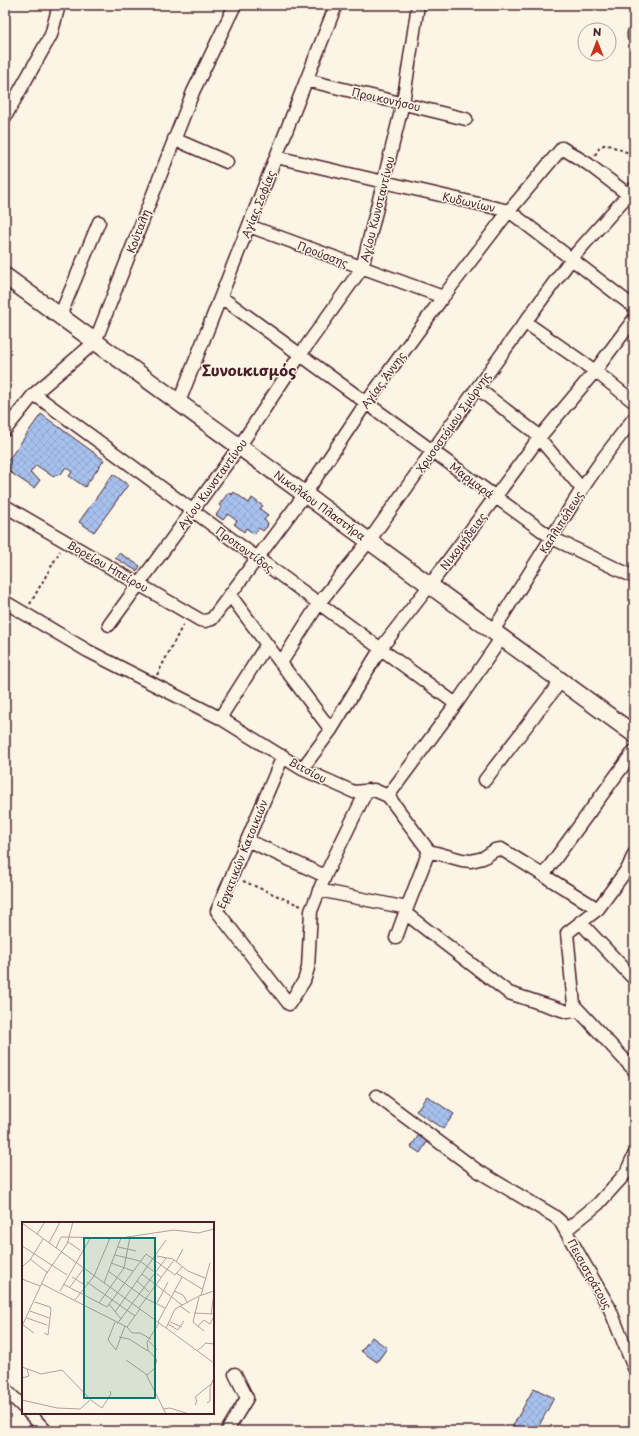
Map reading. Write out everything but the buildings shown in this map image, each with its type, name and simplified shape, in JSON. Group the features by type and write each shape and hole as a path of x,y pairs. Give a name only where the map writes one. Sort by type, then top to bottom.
{"main road":[{"name":"Νικολάου Πλαστήρα","path":"5,276 634,734"}],"street":[{"path":"5,117 51,35 59,5"},
{"name":"Κούταλη","path":"7,424 34,394 95,342 193,92 235,5"},
{"name":"Αγίας Σοφίας","path":"179,402 336,5"},
{"name":"Αγίου Κωνσταντίνου","path":"109,625 240,447 300,355 362,268 403,103 418,5"},
{"name":"Προικονήσου","path":"306,80 466,119"},
{"path":"174,139 227,162"},
{"name":"Αγίας Άννης","path":"212,619 304,494 366,403 508,211 562,148 588,164"},
{"name":"Κυδωνίων","path":"276,157 508,211 572,258 634,307"},
{"path":"588,164 632,194"},
{"name":"Χρυσοστόμου Σμύρνης","path":"281,663 319,603 369,541 477,388 572,258 632,194"},
{"path":"60,316 99,222"},
{"name":"Προύσσης","path":"249,226 443,297"},
{"name":"Μαρμαρά","path":"221,297 433,450 495,498 552,538 634,577"},
{"name":"Νικομήδειας","path":"302,769 330,730 381,648 430,585 539,438 596,371 634,319"},
{"path":"526,322 596,371 634,402"},
{"path":"477,388 526,424 582,489"},
{"name":"Προποντίδος","path":"34,394 456,704"},
{"name":"Καλλιπόλεως","path":"388,796 456,704 582,489 634,418"},
{"name":"Βορείου Ηπείρου","path":"5,506 189,614 205,622 212,619"},
{"path":"230,595 330,730"},
{"name":"Βιτσίου","path":"5,602 88,651 220,718 302,769 354,792 374,790 388,796"},
{"path":"220,718 267,644"},
{"path":"485,780 561,681"},
{"path":"544,874 634,751"},
{"name":"Εργατικών Κατοικιών","path":"283,756 217,911 289,1004 304,981 308,968 311,911"},
{"path":"311,911 325,876 367,790"},
{"path":"388,796 429,851 462,860 471,860 483,858 494,850 501,849 598,908"},
{"path":"247,840 325,876"},
{"path":"396,938 429,851"},
{"path":"634,854 628,868 598,908 567,932 574,1005 634,1070"},
{"path":"319,890 406,911 509,992 568,1012 578,1010"},
{"path":"580,922 634,979"},
{"path":"377,1096 478,1171 554,1216 560,1221 566,1230"},
{"name":"Πεισιστράτους","path":"634,1155 626,1173 598,1204 566,1230 609,1307 634,1368"},
{"path":"227,1431 247,1398 235,1374"},
{"path":"5,1389 22,1406"},
{"path":"29,1414 46,1431"}],"path":[{"path":"588,164 600,147 606,144 634,156"},
{"path":"25,614 65,541"},
{"path":"152,684 189,614"},
{"path":"232,876 311,911"}],"district":[{"name":"Συνοικισμός","path":"249,369"}]}
